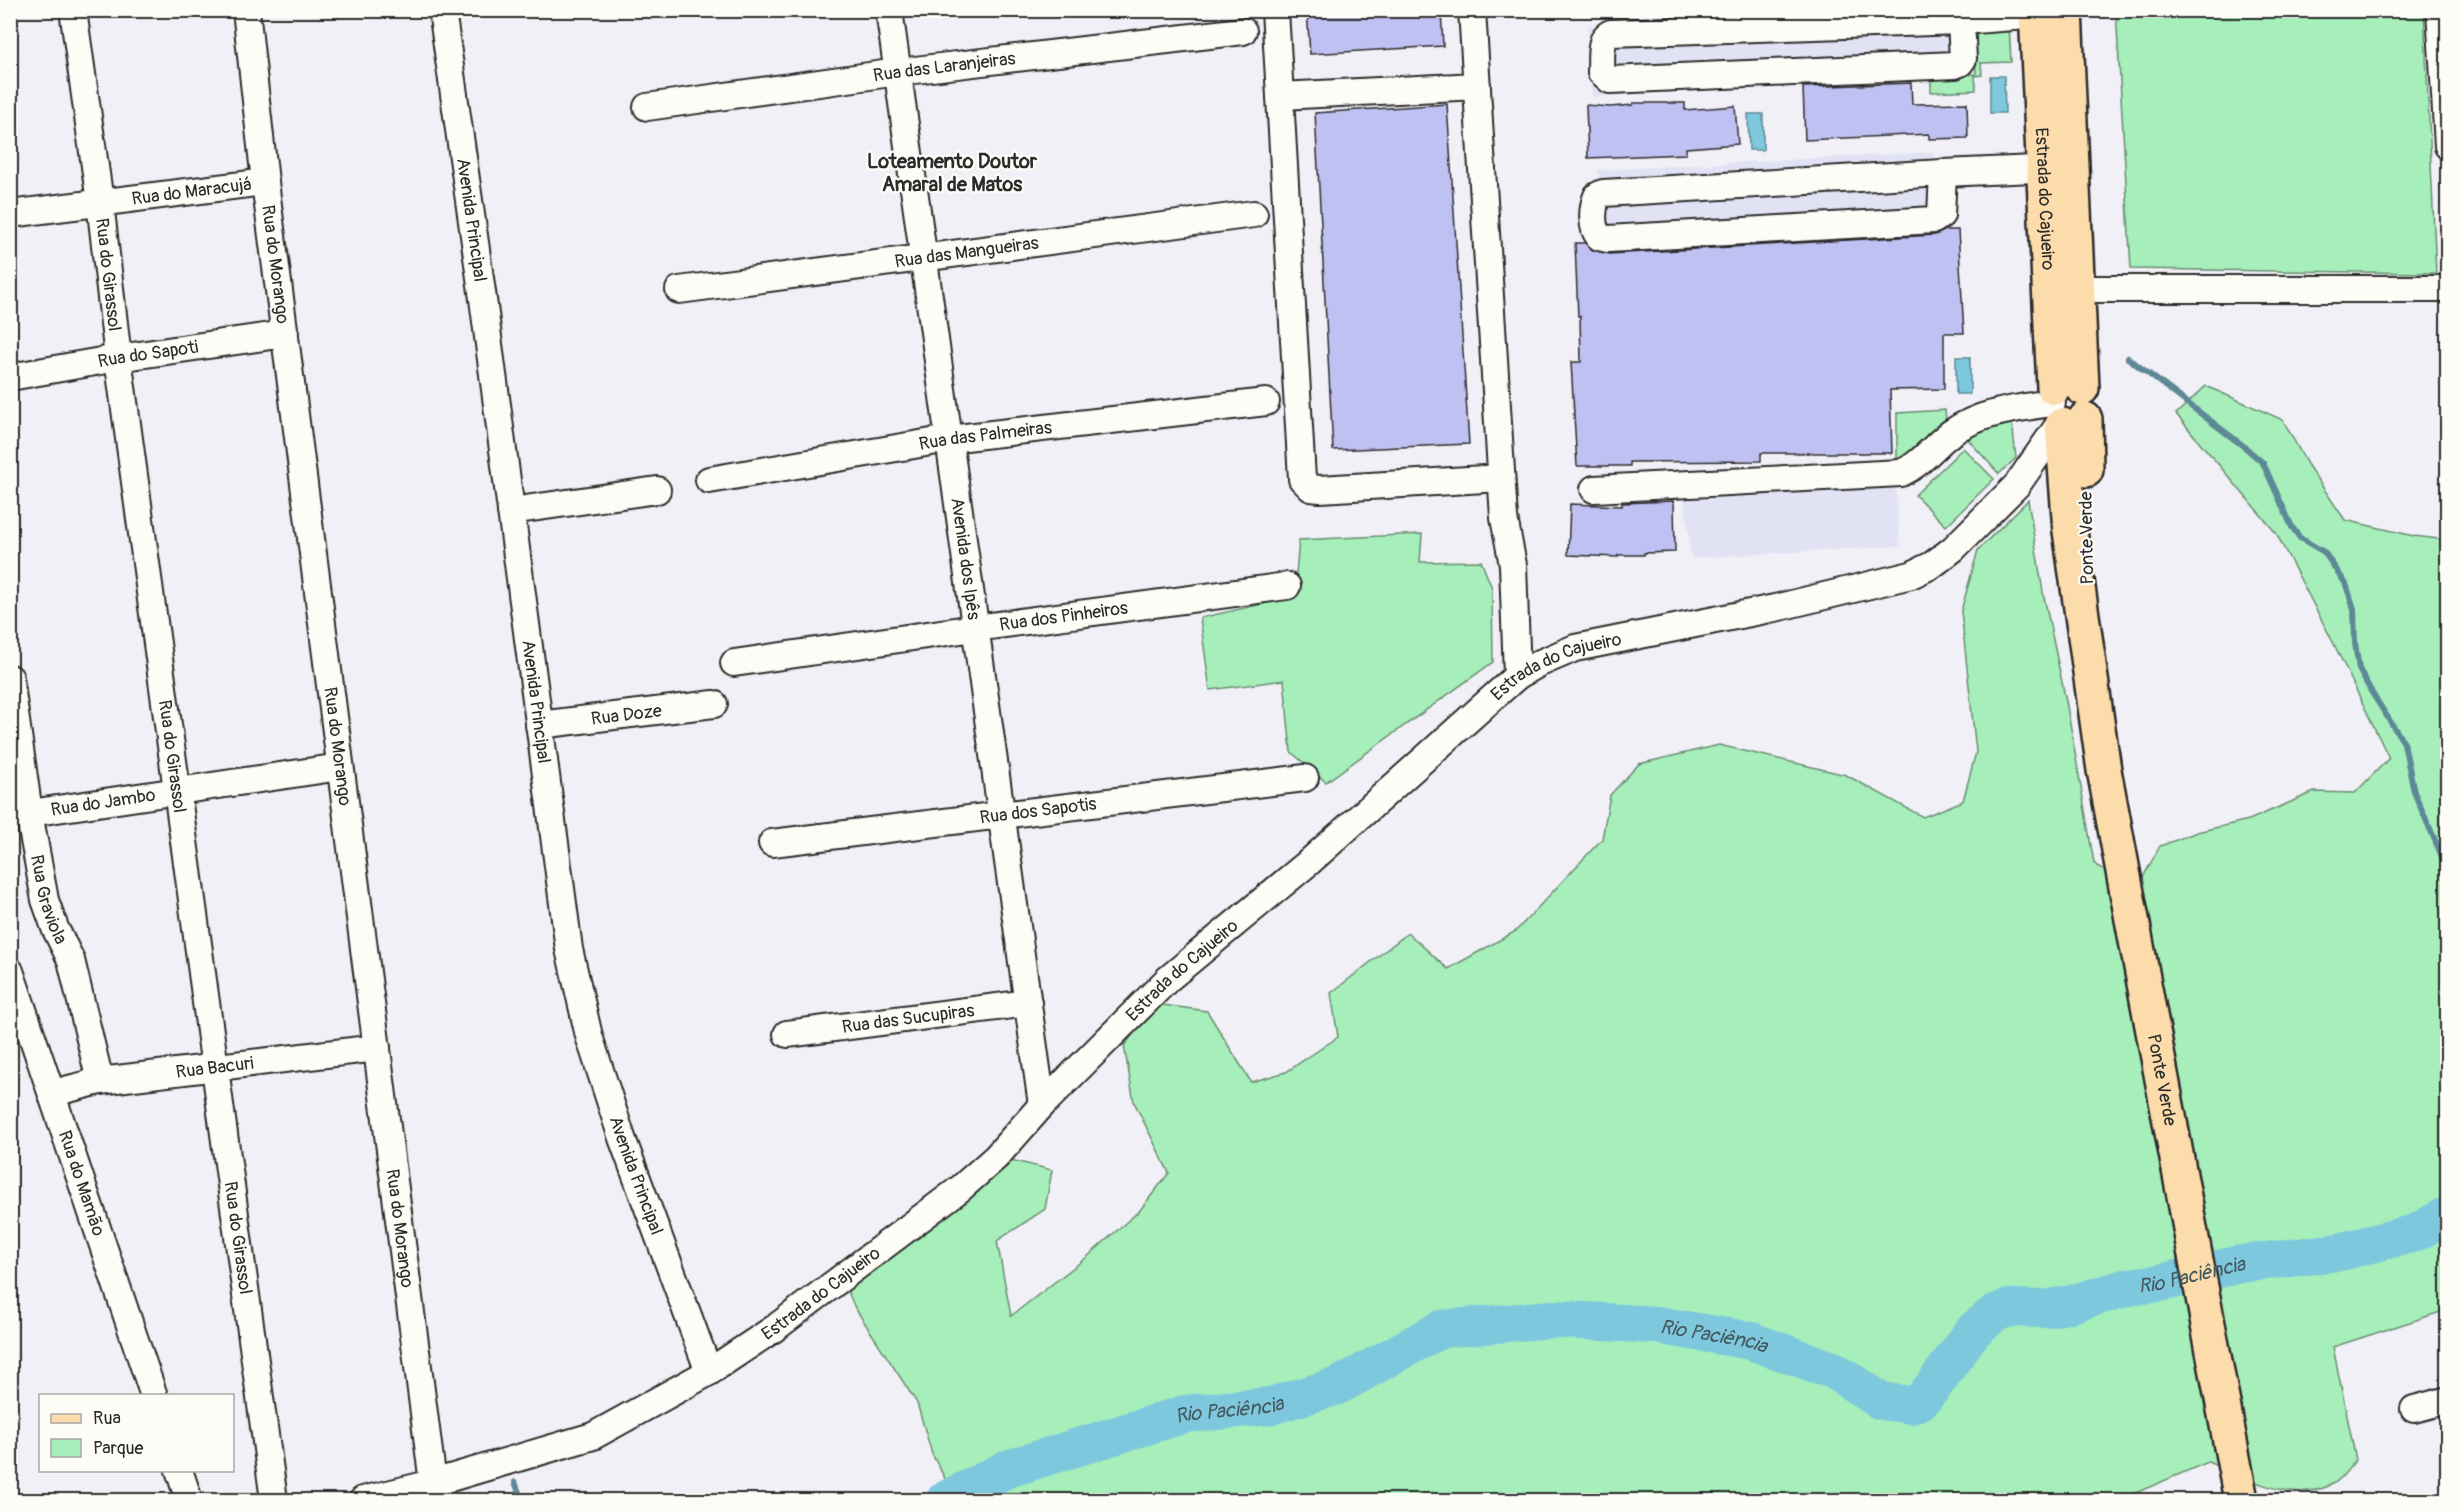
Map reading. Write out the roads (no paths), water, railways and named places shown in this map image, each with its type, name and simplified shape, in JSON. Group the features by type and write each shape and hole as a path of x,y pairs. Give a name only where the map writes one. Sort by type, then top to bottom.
{"main road":[{"name":"Estrada do Cajueiro","path":"2050,12 2058,168 2064,407"},
{"name":"Estrada do Cajueiro","path":"2058,168 2078,289 2064,407"},
{"name":"Ponte Verde","path":"2064,407 2089,658 2104,770 2241,1500"}],"street":[{"name":"Rua do Girassol","path":"74,10 118,358 274,1500"},
{"name":"Rua do Morango","path":"246,10 265,182 433,1483"},
{"name":"Avenida Principal","path":"442,10 511,511 568,950 589,1036 622,1138 709,1372"},
{"name":"Avenida dos Ipês","path":"889,10 1042,1105"},
{"path":"1275,10 1302,479 1305,484 1320,489 1501,478"},
{"path":"1472,10 1503,518 1513,566 1517,676"},
{"path":"2440,10 2448,146"},
{"path":"1961,21 1963,59 1955,65 1610,80 1601,72 1603,40 1611,33 1961,21 2050,12"},
{"name":"Rua das Laranjeiras","path":"647,107 898,72 1243,31"},
{"path":"1280,96 1476,86"},
{"path":"1943,173 1941,215 1934,220 1608,239 1599,237 1595,232 1593,204 1597,196 1603,193 1943,173 2058,168"},
{"name":"Rua do Maracujá","path":"10,213 265,182"},
{"name":"Rua das Mangueiras","path":"679,290 1254,214"},
{"path":"2078,289 2448,290"},
{"name":"Rua do Sapoti","path":"10,377 118,358 285,334"},
{"name":"Rua das Palmeiras","path":"709,480 949,439 1266,402"},
{"path":"1594,489 1901,473 1914,467 1950,433 1968,422 1984,417 2064,407"},
{"name":"Estrada do Cajueiro","path":"363,1500 433,1483 593,1436 709,1372 834,1285 961,1188 996,1157 1042,1105 1168,979 1308,863 1517,676 1575,648 1775,608 1911,575 1932,565 1953,549 2017,485 2064,407"},
{"path":"511,511 657,490"},
{"name":"Rua dos Pinheiros","path":"735,663 975,627 1287,586"},
{"name":"Rua Graviola","path":"10,678 20,815 45,900 55,928 71,960 100,1081"},
{"name":"Rua Doze","path":"539,725 714,704"},
{"name":"Rua do Jambo","path":"20,815 340,767"},
{"name":"Rua dos Sapotis","path":"772,843 1305,778"},
{"name":"Rua do Mamão","path":"10,971 154,1394"},
{"name":"Rua das Sucupiras","path":"787,1034 1028,1003"},
{"name":"Rua Bacuri","path":"52,1093 100,1081 377,1048"},
{"path":"2414,1409 2448,1400"},
{"path":"180,1472 189,1500"}],"water":[{"path":"1990,76 2004,76 2005,113 1990,113"},
{"path":"1748,114 1763,114 1763,150 1749,150"},
{"path":"1956,357 1970,357 1970,394 1956,394"}],"waterway":[{"path":"2128,358 2263,463 2292,527 2300,538 2324,552 2346,584 2354,609 2355,643 2359,669 2404,743 2414,792 2448,870"},
{"name":"Rio Paciência","path":"945,1500 1007,1469 1185,1414 1270,1406 1338,1386 1441,1329 1552,1319 1656,1325 1751,1341 1835,1371 1881,1401 1912,1405 1921,1401 1973,1331 1995,1313 2009,1308 2045,1309 2129,1287 2160,1283 2240,1264 2339,1252 2415,1233 2448,1215"},
{"path":"515,1482 522,1500"}],"district":[{"name":"Loteamento Doutor Amaral de Matos","path":"952,172"}]}
